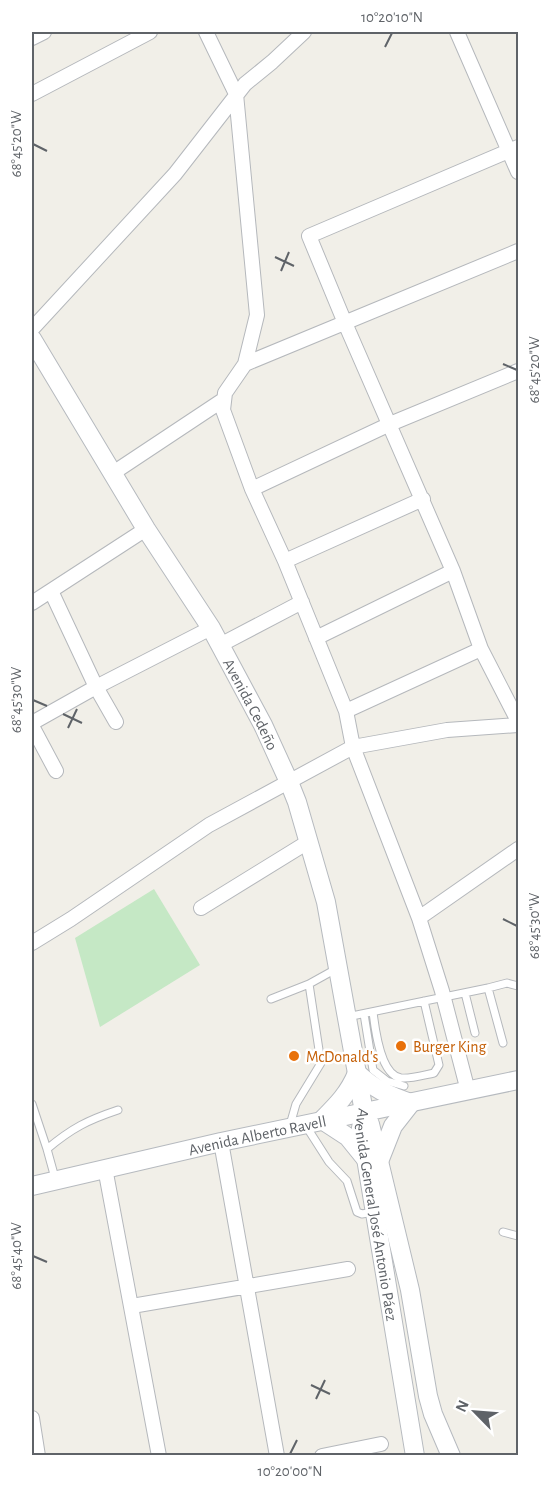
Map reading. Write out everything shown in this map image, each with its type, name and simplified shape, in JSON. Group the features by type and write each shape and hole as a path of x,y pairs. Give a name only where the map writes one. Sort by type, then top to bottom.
{"street":[{"path":"32,38 44,32"},
{"path":"32,94 150,32"},
{"path":"206,32 236,94 257,315 244,364 231,381 223,400 223,410 252,489 285,561 346,711 353,747 419,918 468,1090"},
{"path":"32,329 175,174 236,94 304,32"},
{"path":"457,32 514,149 519,172"},
{"path":"32,943 209,825 353,747 447,730 519,723 481,650 453,571 309,236 514,149"},
{"path":"244,364 519,251"},
{"name":"Avenida Cedeño","path":"32,339 146,529 211,628 263,726 288,782 326,902 338,968 355,1015 357,1073 363,1112"},
{"path":"252,489 390,424 519,371"},
{"path":"113,473 223,400"},
{"path":"285,561 423,499"},
{"path":"32,603 146,529"},
{"path":"316,638 453,571"},
{"path":"51,591 96,687 116,722"},
{"path":"220,645 302,602"},
{"path":"56,771 32,724 96,687 211,628"},
{"path":"346,711 481,650"},
{"path":"201,908 308,842"},
{"path":"419,918 519,849"},
{"path":"357,1073 370,1085 388,1095 407,1094 393,1126 373,1160 348,1137 305,1124 343,1100 357,1073"},
{"name":"Avenida Alberto Ravell","path":"32,1185 363,1112 407,1094 468,1090 519,1080"},
{"name":"Avenida General José Antonio Páez","path":"363,1112 361,1128 373,1160 410,1290 433,1414 451,1455"},
{"path":"221,1142 277,1455"},
{"name":"Avenida General José Antonio Páez","path":"373,1160 374,1211 415,1455"},
{"path":"105,1168 159,1455"},
{"path":"132,1306 348,1269"},
{"path":"32,1418 38,1455"},
{"path":"322,1455 381,1444"}],"lane":[{"path":"271,999 309,984 338,968"},
{"path":"407,1094 373,1070 355,1015 507,983 519,986"},
{"path":"309,984 321,1063 296,1104 305,1124 329,1162 347,1181 357,1212 362,1214 374,1211"},
{"path":"488,988 503,1043"},
{"path":"465,993 475,1033"},
{"path":"373,1012 378,1046 391,1070 402,1078 425,1075 434,1073 439,1065 424,1001"},
{"path":"32,1104 56,1180"},
{"path":"48,1149 86,1121 118,1110"},
{"path":"503,1232 519,1236"}],"green space":[{"path":"154,889 200,965 100,1027 75,938"}],"place":[{"name":"Burger King","path":"401,1046"},
{"name":"McDonald's","path":"294,1056"}]}
